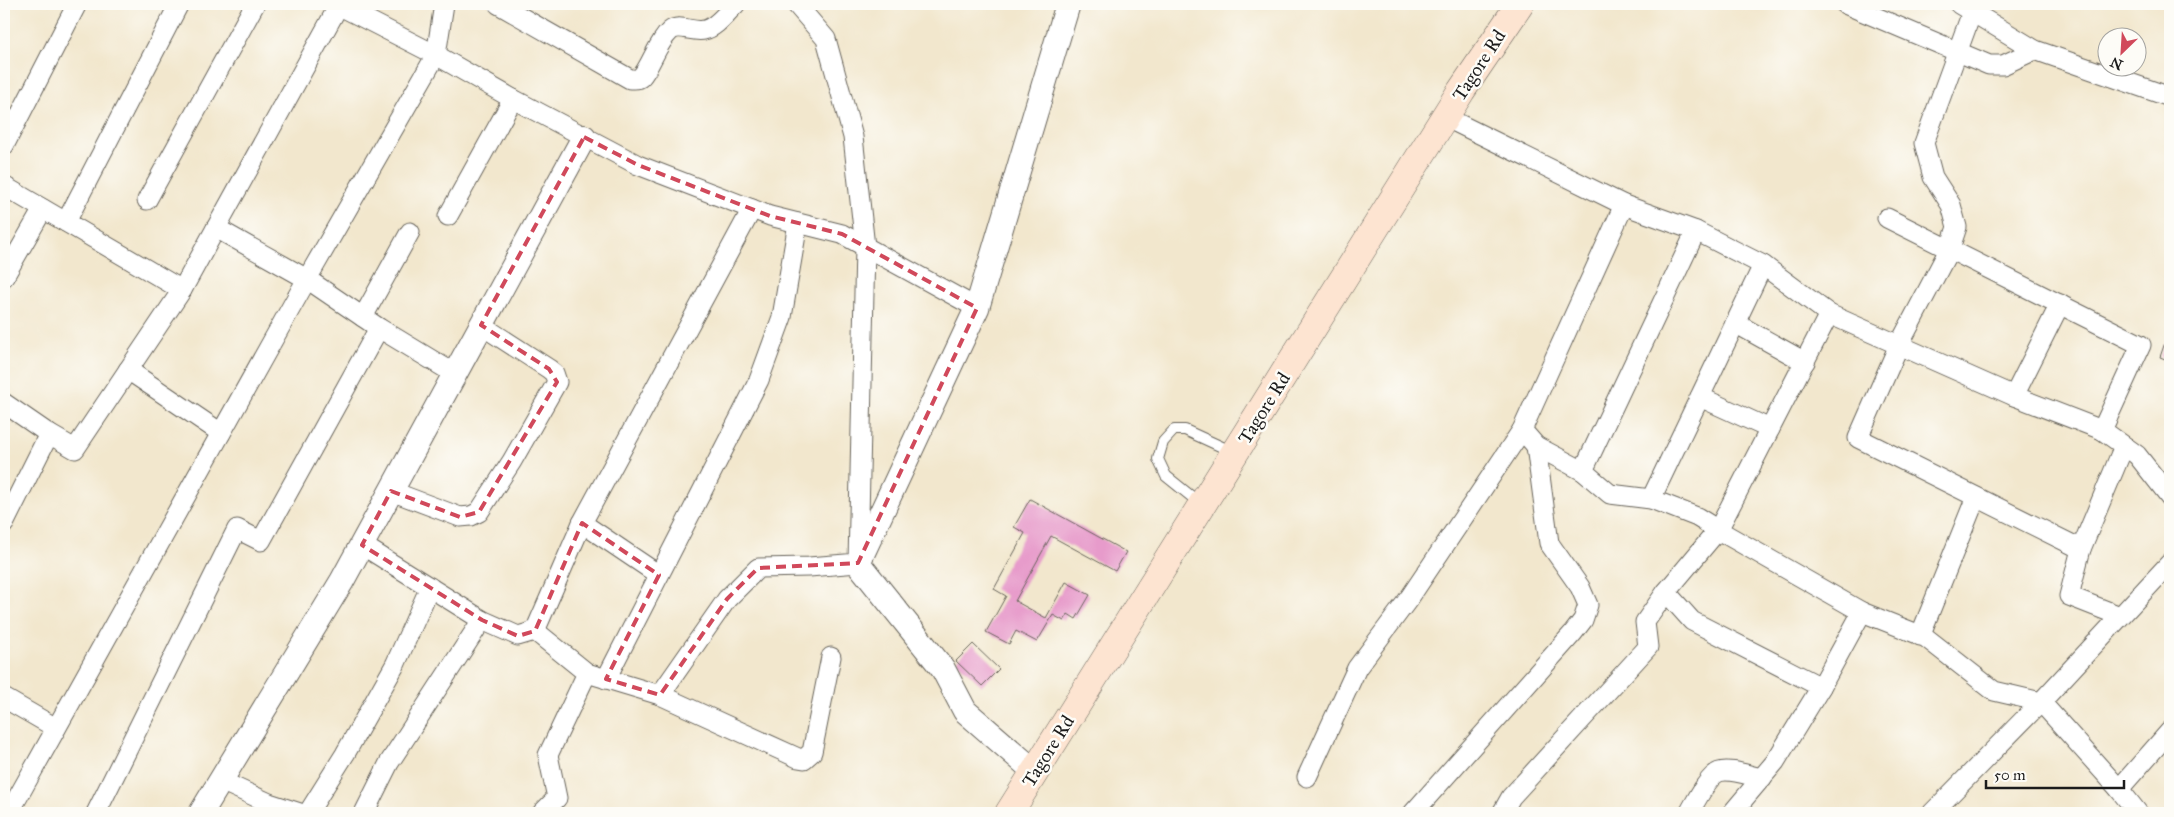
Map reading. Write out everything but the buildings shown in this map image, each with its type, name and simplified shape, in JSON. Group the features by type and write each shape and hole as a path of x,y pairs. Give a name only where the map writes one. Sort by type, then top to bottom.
{"main road":[{"name":"Tagore Rd","path":"1009,813 1445,117 1520,4"}],"street":[{"path":"4,146 76,4"},
{"path":"66,222 180,4"},
{"path":"147,200 255,4"},
{"path":"9,813 307,279 436,55 444,4"},
{"path":"498,4 630,79 636,79 641,76 654,53 671,31 679,28 703,31 710,28 736,4"},
{"path":"796,4 826,39 853,137 865,247 858,563 943,669 965,711 1034,771"},
{"path":"858,563 977,308 1068,4"},
{"path":"1845,4 1989,65 2003,65 2035,50"},
{"path":"4,403 49,434 75,449 182,290 338,5 436,55 638,166 752,209 842,234 977,308"},
{"path":"2081,548 1858,438 1899,345 1950,248 1957,227 1950,205 1933,178 1924,143 1957,52 1965,8 2035,50 2170,97"},
{"path":"448,216 513,99"},
{"path":"1445,117 1624,205 1696,231 1763,265 1829,314 2014,396 2102,430 2137,455 2170,498"},
{"path":"201,813 362,545 584,137"},
{"path":"4,186 182,290"},
{"path":"1307,777 1357,668 1410,597 1522,430 1624,205"},
{"path":"4,277 43,209"},
{"path":"535,631 582,523 752,209"},
{"path":"1887,218 2141,345 2102,430"},
{"path":"606,679 759,380 782,317 798,223"},
{"path":"216,228 307,279 379,328 455,374"},
{"path":"1583,471 1696,231"},
{"path":"363,317 410,232"},
{"path":"1651,499 1763,265"},
{"path":"2014,396 2060,304"},
{"path":"1502,813 1511,797 1648,647 1645,622 1666,592 1718,530 1829,314"},
{"path":"1736,323 1805,362"},
{"path":"391,491 460,516 471,516 479,512 512,461 557,382 554,373 549,369 482,325"},
{"path":"96,813 237,530 261,541 379,328"},
{"path":"128,370 221,433"},
{"path":"1700,397 1770,429"},
{"path":"1522,430 1536,446 1583,471 1610,494 1651,499 1698,517 1862,612 1925,637 1994,691 2041,702 2120,790 2138,813"},
{"path":"4,524 49,434"},
{"path":"1413,813 1574,633 1583,620 1588,605 1580,587 1549,543 1536,446"},
{"path":"2120,616 2069,596 2081,548 2124,446"},
{"path":"1920,636 1976,497"},
{"path":"582,523 659,575"},
{"path":"362,545 482,620 518,636 535,631"},
{"path":"1932,813 2041,702 2170,562"},
{"path":"660,695 727,599 758,568 809,567 858,563"},
{"path":"308,813 345,754 395,665 430,588"},
{"path":"1666,592 1692,621 1820,687"},
{"path":"1732,813 1774,762 1820,687 1862,612"},
{"path":"364,813 389,763 482,620"},
{"path":"535,631 586,673 660,695 798,758 804,759 812,752 831,657"},
{"path":"561,806 548,755 586,673"},
{"path":"4,698 56,728"},
{"path":"2120,790 2170,731"},
{"path":"1689,813 1711,777 1718,772 1728,771 1762,778"},
{"path":"221,781 269,803 300,813"},
{"path":"534,813 561,806"},
{"path":"542,813 561,806"}],"lane":[{"path":"1202,506 1166,476 1158,459 1163,442 1174,430 1185,430 1236,453"}],"highlighted area":[{"path":"584,137 638,165 770,216 842,234 977,308 858,563 758,568 727,599 660,695 606,679 659,575 582,523 535,631 518,636 482,620 362,545 391,491 460,517 479,512 557,382 549,369 481,325"}]}
